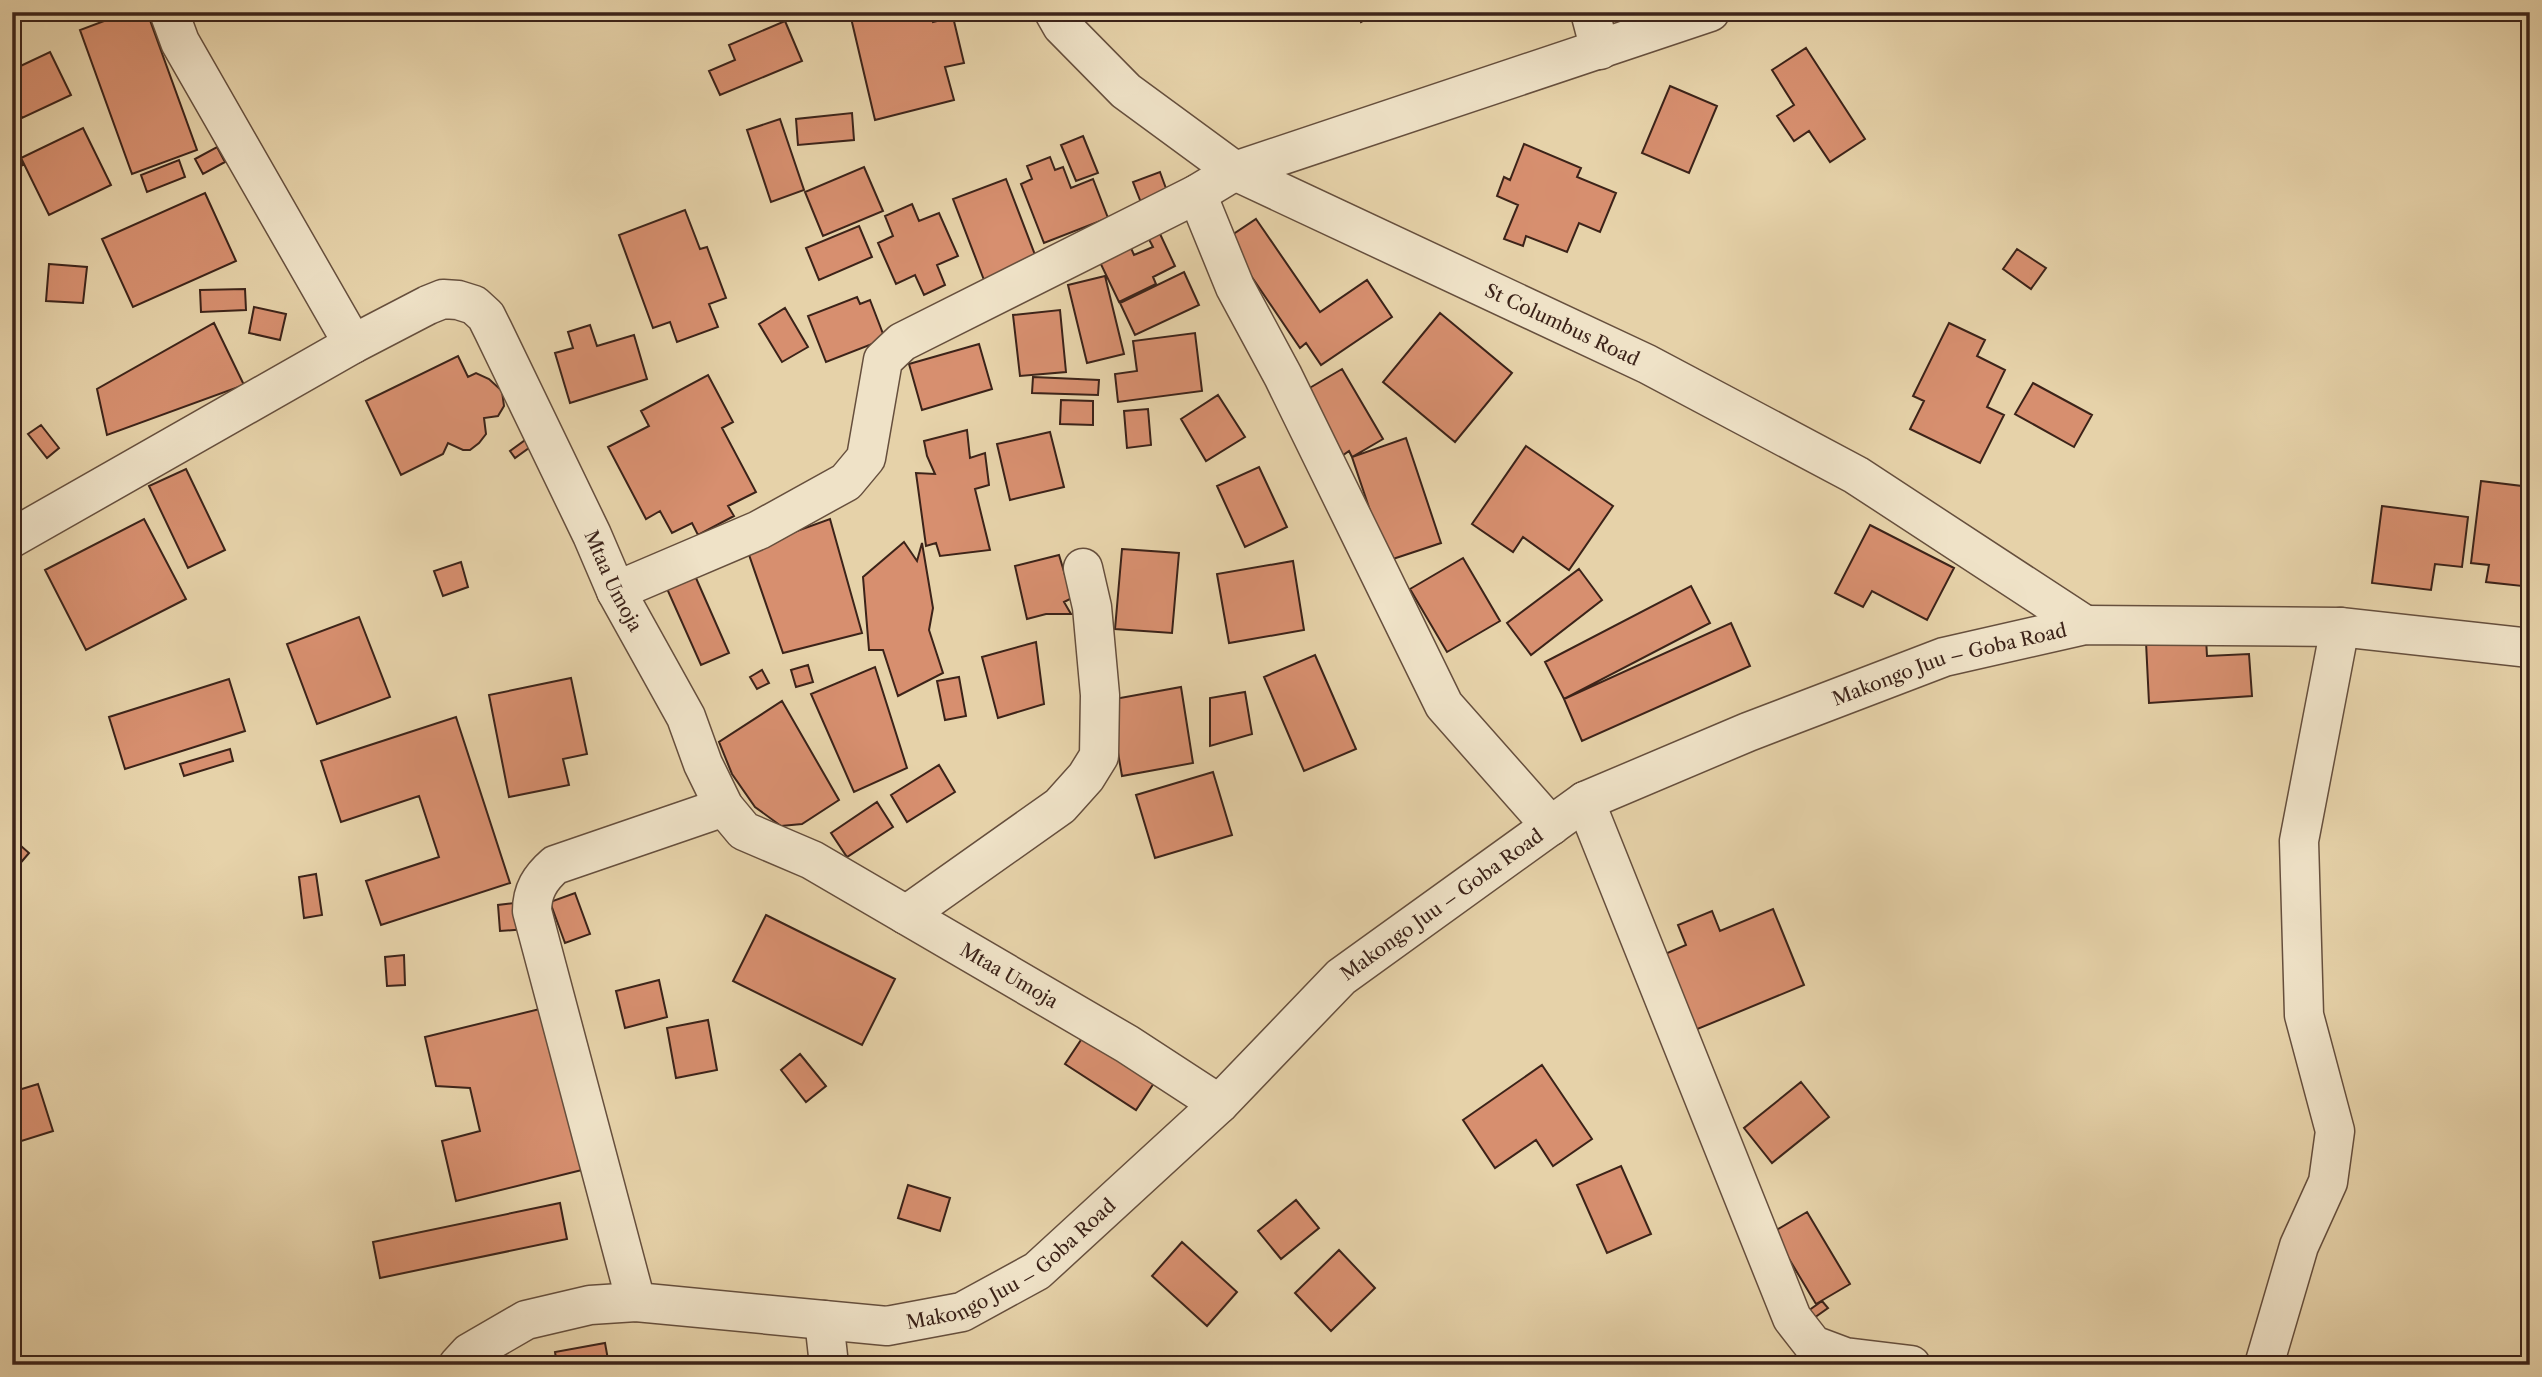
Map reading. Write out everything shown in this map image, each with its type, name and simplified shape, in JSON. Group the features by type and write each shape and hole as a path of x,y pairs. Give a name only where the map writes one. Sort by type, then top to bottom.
{"street":[{"path":"169,12 180,42 353,344"},
{"name":"St Columbus Road","path":"1054,12 1062,26 1126,91 1235,171 1647,364 1856,475 2085,625"},
{"path":"1590,12 1600,50"},
{"path":"616,591 759,530 846,482 866,458 883,360 902,342 1197,194 1235,171 1710,12"},
{"path":"1197,194 1235,288 1283,376 1444,705 1551,826"},
{"name":"Mtaa Umoja","path":"12,538 353,344 428,305 443,299 474,305 486,316 592,535 616,591 687,717 703,764 724,807 744,831 811,860 1128,1044 1219,1104"},
{"path":"906,915 1060,806 1086,777 1099,755 1100,695 1092,607 1083,568"},
{"name":"Makongo Juu – Goba Road","path":"458,1365 469,1353 526,1320 590,1305 636,1302 887,1326 962,1312 1037,1271 1219,1104 1341,977 1585,801 1748,732 1944,657 2085,625 2340,627 2530,648"},
{"path":"2264,1365 2298,1246 2328,1182 2335,1131 2304,1015 2299,841 2340,627"},
{"path":"1585,801 1792,1318 1814,1345 1844,1357 1911,1365"},
{"path":"636,1302 532,911 532,898 544,874 555,865 724,807"},
{"path":"824,1320 829,1365"}],"building":[{"path":"128,12 147,12 197,150 132,174 80,30"},
{"path":"875,12 930,12 933,22 953,17 964,63 945,67 954,100 875,120 851,18"},
{"path":"1357,12 1378,12 1361,22"},
{"path":"785,21 802,61 720,95 709,71 735,60 729,45"},
{"path":"1806,48 1865,139 1830,162 1809,131 1794,141 1777,116 1794,105 1772,70"},
{"path":"50,52 71,95 22,118 12,98 12,70"},
{"path":"1670,86 1717,106 1689,173 1642,153"},
{"path":"852,113 854,140 798,145 796,119"},
{"path":"780,119 804,190 771,202 747,130"},
{"path":"83,128 111,185 49,215 21,158"},
{"path":"1083,136 1098,173 1076,181 1061,145"},
{"path":"12,142 23,165 12,170"},
{"path":"1524,144 1581,168 1577,177 1616,193 1600,232 1579,223 1567,252 1526,236 1523,246 1504,239 1518,205 1497,196 1504,177 1510,180"},
{"path":"217,147 225,162 203,174 195,159"},
{"path":"1050,157 1055,170 1063,167 1071,188 1093,179 1108,218 1044,243 1021,184 1032,179 1027,166"},
{"path":"179,160 185,177 147,192 141,175"},
{"path":"864,167 883,211 823,236 805,192"},
{"path":"1160,172 1168,194 1142,205 1133,182"},
{"path":"1006,179 1037,260 984,280 953,199"},
{"path":"205,193 236,261 133,307 102,239"},
{"path":"912,204 919,221 939,213 958,256 937,265 945,285 924,295 915,275 896,284 878,243 893,236 885,216"},
{"path":"685,210 700,249 707,247 726,298 709,304 718,327 677,342 670,322 653,328 619,235"},
{"path":"1256,219 1320,312 1367,280 1392,317 1321,365 1306,343 1300,348 1226,239"},
{"path":"1154,221 1175,266 1153,277 1156,284 1119,302 1097,256 1128,241 1134,255 1153,247 1142,226"},
{"path":"859,226 872,257 819,280 806,248"},
{"path":"2017,249 2046,268 2031,289 2003,269"},
{"path":"49,264 87,267 83,303 46,301"},
{"path":"1184,272 1199,305 1135,335 1120,303"},
{"path":"1105,276 1124,354 1087,363 1068,285"},
{"path":"245,289 246,310 201,312 200,290"},
{"path":"857,297 860,304 870,300 885,339 826,362 808,316"},
{"path":"254,307 286,314 280,340 249,333"},
{"path":"785,308 808,347 782,362 759,324"},
{"path":"1060,310 1066,372 1020,376 1013,315"},
{"path":"1440,313 1512,373 1455,442 1383,382"},
{"path":"214,323 244,385 107,435 97,389"},
{"path":"1949,323 1985,340 1977,356 2005,370 1987,407 2004,415 1980,463 1910,429 1924,401 1913,396"},
{"path":"590,325 597,346 634,335 647,379 570,403 555,353 573,348 568,332"},
{"path":"1195,333 1202,391 1118,402 1115,374 1137,371 1133,341"},
{"path":"979,344 992,389 922,410 909,364"},
{"path":"458,356 468,377 476,373 489,379 502,391 504,406 498,416 484,418 486,434 470,450 463,450 448,443 443,454 401,475 366,401"},
{"path":"1342,369 1383,439 1352,457 1349,451 1339,458 1301,393"},
{"path":"708,375 733,422 722,428 756,492 728,506 734,516 698,535 692,523 672,533 660,511 646,519 608,447 649,426 641,411"},
{"path":"1033,377 1099,380 1098,395 1032,393"},
{"path":"2033,383 2092,415 2074,447 2015,414"},
{"path":"1218,395 1245,437 1206,461 1181,419"},
{"path":"1061,400 1093,401 1093,425 1060,424"},
{"path":"1148,409 1151,445 1127,448 1124,411"},
{"path":"41,425 59,448 47,458 28,434"},
{"path":"967,430 970,458 985,453 989,485 975,489 990,550 940,556 936,543 926,546 916,473 935,474 924,441"},
{"path":"1050,432 1064,487 1010,500 997,444"},
{"path":"528,438 533,445 515,458 510,451"},
{"path":"1406,438 1441,543 1387,561 1352,457"},
{"path":"1526,446 1613,506 1569,570 1523,537 1513,552 1472,524"},
{"path":"1259,467 1287,527 1245,547 1217,486"},
{"path":"186,469 225,550 188,568 149,486"},
{"path":"2481,481 2530,487 2530,522 2522,586 2486,582 2489,565 2471,563"},
{"path":"2382,506 2468,517 2462,567 2435,564 2431,590 2372,583"},
{"path":"144,519 186,599 86,650 45,570"},
{"path":"830,519 862,633 783,653 747,549"},
{"path":"1870,525 1954,568 1927,620 1872,591 1863,607 1835,593"},
{"path":"904,542 917,561 922,543 933,608 929,630 943,673 898,696 883,650 869,650 863,577"},
{"path":"1122,549 1179,553 1172,633 1115,629"},
{"path":"1059,555 1072,598 1064,602 1071,614 1046,614 1027,619 1015,566"},
{"path":"1463,558 1500,621 1447,652 1410,589"},
{"path":"1293,561 1304,630 1229,643 1217,574"},
{"path":"461,562 468,587 443,596 434,571"},
{"path":"692,569 729,653 701,665 664,582"},
{"path":"1579,569 1602,600 1531,655 1507,623"},
{"path":"1691,586 1710,623 1564,699 1545,662"},
{"path":"359,617 390,697 317,724 287,644"},
{"path":"1731,623 1750,666 1582,741 1564,699"},
{"path":"2206,638 2207,656 2249,654 2252,696 2149,703 2146,642"},
{"path":"1036,642 1044,704 998,718 982,657"},
{"path":"1315,655 1356,749 1304,771 1264,677"},
{"path":"808,665 813,682 796,687 791,670"},
{"path":"875,667 907,768 854,792 811,694"},
{"path":"762,670 769,683 757,689 750,677"},
{"path":"959,677 966,716 945,720 937,681"},
{"path":"571,678 587,754 563,759 569,785 509,797 489,695"},
{"path":"229,679 245,731 125,769 109,717"},
{"path":"1181,687 1193,763 1122,776 1109,700"},
{"path":"1245,692 1252,734 1210,746 1210,698"},
{"path":"782,701 839,800 802,824 781,826 755,807 732,774 719,742"},
{"path":"456,717 510,883 381,925 366,881 439,857 419,796 341,822 321,761"},
{"path":"230,749 233,761 184,776 180,764"},
{"path":"939,765 955,792 907,822 891,795"},
{"path":"1213,772 1232,835 1155,858 1136,795"},
{"path":"877,802 893,827 847,857 831,833"},
{"path":"12,838 29,853 12,873"},
{"path":"316,874 322,915 304,918 299,877"},
{"path":"575,893 590,934 565,943 550,902"},
{"path":"524,902 527,929 500,931 498,905"},
{"path":"1773,909 1804,985 1695,1030 1665,954 1686,945 1678,925 1712,911 1720,931"},
{"path":"766,915 895,979 862,1045 733,981"},
{"path":"404,955 405,985 387,986 385,957"},
{"path":"659,980 667,1017 625,1028 616,991"},
{"path":"544,1008 582,1170 456,1201 442,1141 480,1131 470,1088 436,1086 425,1037"},
{"path":"708,1020 717,1070 676,1078 667,1028"},
{"path":"1085,1034 1156,1080 1136,1110 1065,1064"},
{"path":"800,1054 826,1086 806,1102 781,1070"},
{"path":"1542,1065 1592,1139 1553,1166 1536,1140 1495,1168 1463,1120"},
{"path":"1801,1082 1829,1117 1772,1163 1744,1128"},
{"path":"38,1084 53,1131 12,1144 12,1092"},
{"path":"1621,1166 1651,1234 1607,1253 1577,1185"},
{"path":"908,1185 950,1198 940,1231 898,1218"},
{"path":"1296,1200 1319,1228 1281,1259 1258,1231"},
{"path":"560,1203 567,1239 380,1278 373,1242"},
{"path":"1807,1212 1850,1284 1816,1304 1773,1232"},
{"path":"1182,1242 1237,1292 1207,1326 1152,1276"},
{"path":"1339,1250 1375,1288 1331,1331 1295,1293"},
{"path":"1822,1301 1828,1308 1814,1318 1808,1311"},
{"path":"605,1343 609,1365 557,1365 555,1352"}]}
